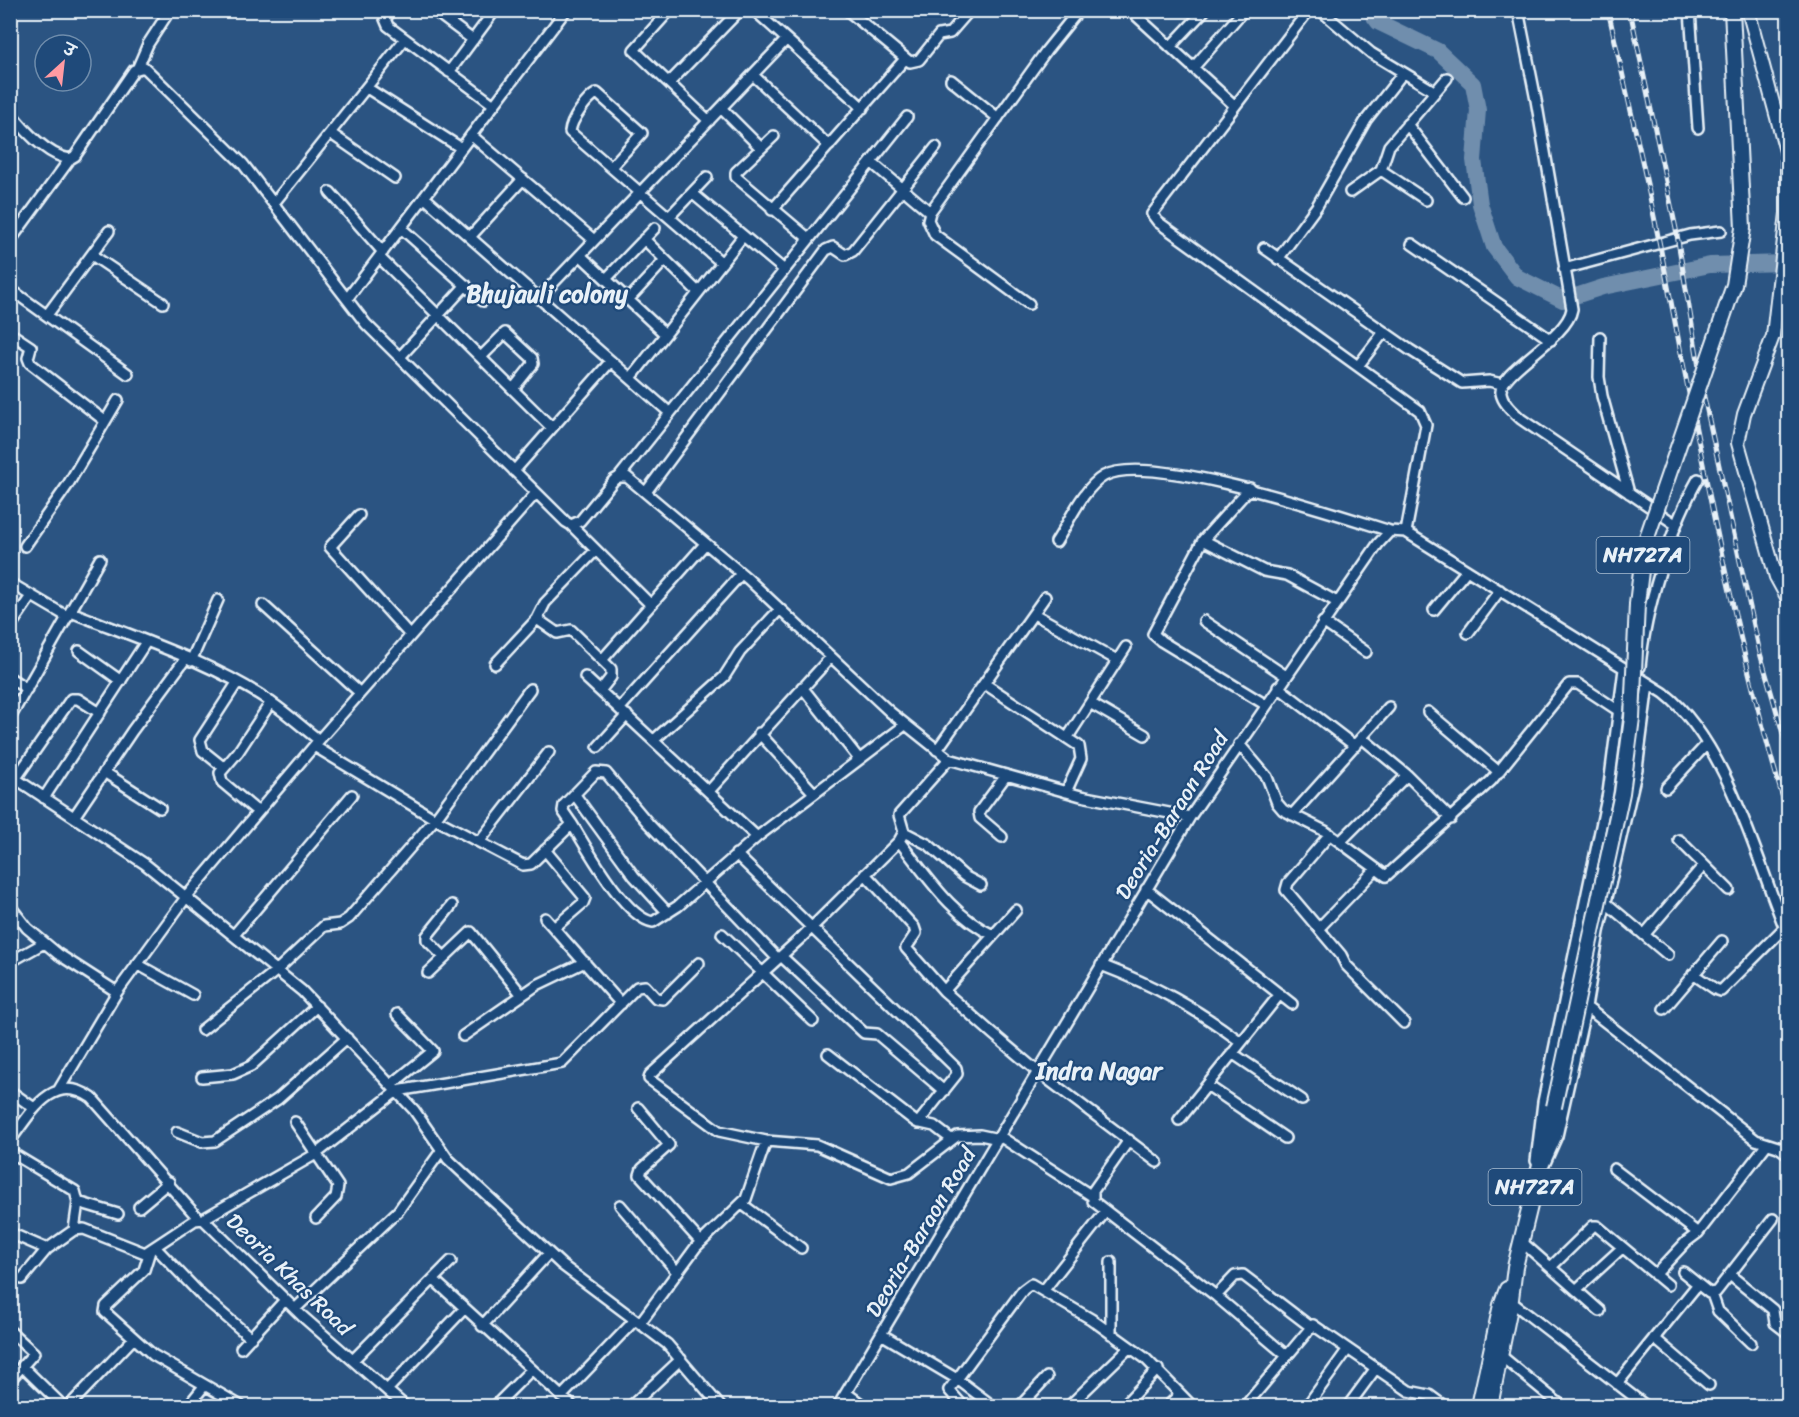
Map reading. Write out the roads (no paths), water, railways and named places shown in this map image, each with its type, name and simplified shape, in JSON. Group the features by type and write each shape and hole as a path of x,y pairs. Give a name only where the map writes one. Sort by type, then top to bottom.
{"highway":[{"name":"NH727A","path":"1479,1407 1508,1299 1554,1107 1622,793 1632,718 1637,604 1644,546 1734,285 1740,256 1743,228 1732,10"},
{"name":"NH727A","path":"1490,1407 1508,1299"}],"main road":[{"path":"1748,10 1785,127 1787,213 1779,295 1768,353 1744,414 1738,442 1776,577 1788,599"}],"street":[{"path":"10,241 70,159 75,156 138,67 148,44 170,10"},
{"path":"392,10 386,22 405,39 494,105"},
{"path":"433,10 473,40"},
{"path":"449,72 495,10"},
{"path":"347,299 566,10"},
{"path":"670,10 634,50 709,121"},
{"path":"669,83 740,10"},
{"path":"754,10 863,108"},
{"path":"847,10 910,62 919,60 936,37 950,33 970,10"},
{"path":"856,18 864,10"},
{"path":"1029,304 935,234 928,220 930,212 1079,10"},
{"path":"1130,10 1234,105"},
{"path":"1170,47 1206,10"},
{"path":"1193,68 1244,10"},
{"path":"1309,10 1152,214 1154,218 1420,411 1426,425 1406,532"},
{"path":"1320,10 1371,53 1434,92"},
{"path":"1518,10 1571,302 1569,319 1551,340 1503,384 1503,399 1521,419 1676,524"},
{"path":"1689,10 1698,128"},
{"path":"274,203 405,39"},
{"path":"540,297 786,40"},
{"path":"772,210 905,59"},
{"path":"138,67 149,70 243,164 366,324 650,604"},
{"path":"1278,258 1317,206 1366,120 1403,73"},
{"path":"753,75 829,146"},
{"path":"1350,192 1381,170 1389,146 1447,78"},
{"path":"951,80 998,118"},
{"path":"367,88 461,148"},
{"path":"611,167 642,133 597,93 592,96 571,125 570,132 722,263"},
{"path":"721,108 761,148"},
{"path":"10,112 23,128 55,154 70,159"},
{"path":"572,525 580,521 619,477 783,269 907,117"},
{"path":"1407,124 1463,197"},
{"path":"330,133 395,178"},
{"path":"471,135 594,240"},
{"path":"774,136 736,172 736,177 772,210 808,238"},
{"path":"646,492 826,250 833,246 849,255 904,190 936,147"},
{"path":"870,162 930,212"},
{"path":"1381,170 1426,200"},
{"path":"669,217 707,177"},
{"path":"470,237 523,179"},
{"path":"330,192 381,254 552,428"},
{"path":"692,193 783,269"},
{"path":"424,197 670,413"},
{"path":"401,228 483,301"},
{"path":"606,279 655,228"},
{"path":"47,315 109,231"},
{"path":"1565,272 1690,235 1721,231"},
{"path":"631,378 743,236"},
{"path":"644,239 698,292"},
{"path":"1412,243 1551,340"},
{"path":"1264,248 1384,332 1462,383 1489,381 1503,384"},
{"path":"92,255 163,303"},
{"path":"580,255 665,334"},
{"path":"628,300 665,260"},
{"path":"400,357 466,285"},
{"path":"10,289 128,375"},
{"path":"1358,366 1384,332"},
{"path":"10,333 31,346 28,358 30,363 105,422"},
{"path":"481,357 505,333 532,358 533,364 513,389"},
{"path":"1600,337 1599,377 1602,396 1629,494"},
{"path":"514,471 611,360"},
{"path":"25,546 67,486 118,400"},
{"path":"1056,542 1094,484 1111,473 1140,470 1250,488 1390,531 1406,532 1664,693 1689,716 1706,745 1746,824 1786,932 1721,991 1693,974"},
{"path":"619,477 627,477 646,492 780,609 905,725 949,759 1005,777 1066,792 1190,817"},
{"path":"1537,1179 1549,1160 1557,1136 1586,1007 1605,902 1637,769 1646,633 1676,524 1698,479"},
{"path":"1250,488 1203,540 1153,634 1266,705"},
{"path":"58,1091 117,992 188,896 316,743 536,493"},
{"path":"359,514 330,547 410,635"},
{"name":"Deoria-Baraon Road","path":"838,1407 1190,817 1323,622 1383,537 1390,531"},
{"path":"1203,540 1264,571 1287,575 1337,602"},
{"path":"602,660 705,544"},
{"path":"495,664 537,619 545,603 596,550"},
{"path":"10,718 100,559"},
{"path":"1434,610 1467,570"},
{"path":"598,747 623,712 741,574"},
{"path":"10,583 69,614 189,659 237,683 271,702 316,743 435,819 526,866 572,824"},
{"path":"1468,633 1500,590"},
{"path":"10,627 31,596"},
{"path":"937,750 1045,597"},
{"path":"74,817 104,772 189,659 218,600"},
{"path":"262,605 360,693"},
{"path":"654,740 724,677 740,652 780,609"},
{"path":"1034,614 1117,660"},
{"path":"537,619 557,633 571,630 602,660 612,673 600,691"},
{"path":"1204,621 1286,676"},
{"path":"1323,622 1366,652"},
{"path":"45,798 146,642"},
{"path":"1068,737 1126,646"},
{"path":"79,651 121,681"},
{"path":"710,791 759,733 831,657"},
{"path":"1537,1179 1535,1160 1543,1102 1608,793 1624,669"},
{"path":"585,677 757,837"},
{"path":"10,678 27,689"},
{"path":"223,767 203,751 200,740 237,683"},
{"path":"985,684 1079,746 1082,753 1066,792"},
{"path":"1239,744 1267,777 1277,803 1293,815 1330,834 1376,869 1390,876 1499,772 1569,684 1578,684 1619,711"},
{"path":"802,687 859,759"},
{"path":"1278,687 1407,775 1451,819"},
{"path":"202,1030 276,971 324,926 340,924 349,918 435,819 530,689"},
{"path":"100,713 78,699 71,699 13,777 145,864 188,896 317,1005 414,1110 441,1151 549,1253 638,1322 681,1359 720,1407"},
{"path":"258,812 219,778 223,767 238,752 271,702"},
{"path":"1090,703 1145,735"},
{"path":"1293,815 1389,707"},
{"path":"1428,712 1499,772"},
{"path":"905,725 757,837 736,854 704,883 668,913 653,922 638,916 606,877 564,808 596,772 606,773 704,883 779,957 864,1033 877,1034 944,1091"},
{"path":"759,733 814,793"},
{"path":"1666,788 1706,745"},
{"path":"479,842 549,752"},
{"path":"949,759 900,815 904,832 899,841 812,927 649,1079 719,1131 766,1141 817,1145 891,1178 909,1173 951,1139 967,1134 1000,1138 1092,1196 1094,1201 1106,1211 1216,1296 1287,1356"},
{"path":"104,772 160,808"},
{"path":"1340,842 1407,775"},
{"path":"1002,837 980,818 979,812 1005,777"},
{"path":"234,935 352,795"},
{"path":"575,795 634,876 668,913"},
{"path":"904,832 928,845 964,876 981,885"},
{"path":"1330,834 1286,885 1289,894 1319,928 1346,965 1404,1023"},
{"path":"1679,840 1729,890"},
{"path":"899,841 955,909 977,927 993,935"},
{"path":"545,850 585,898 583,903 554,928"},
{"path":"736,854 956,1068 957,1074 918,1123"},
{"path":"1644,935 1704,865"},
{"path":"1319,928 1376,869"},
{"path":"865,874 914,927 916,933 906,948 944,991 1038,1072 1157,1162"},
{"path":"1146,889 1292,1004"},
{"path":"1605,902 1668,955"},
{"path":"444,957 427,940 427,936 452,905"},
{"path":"11,909 44,943 117,992"},
{"path":"944,991 1016,910"},
{"path":"546,918 621,1004"},
{"path":"428,973 469,932 472,932 522,994"},
{"path":"722,934 761,974 813,1021"},
{"path":"1664,1009 1722,941"},
{"path":"10,962 44,943"},
{"path":"462,1036 522,994 585,962"},
{"path":"394,1088 562,1063 641,984 656,998 663,999 699,963"},
{"path":"137,964 193,994"},
{"path":"1101,965 1163,990 1201,1012 1241,1042"},
{"path":"1179,1120 1280,994"},
{"path":"202,1077 233,1074 251,1066 317,1005"},
{"path":"1586,1007 1756,1140 1778,1147 1788,1154"},
{"path":"10,1142 34,1108 58,1091 69,1088 79,1089 92,1098 201,1219 316,1154 394,1088 433,1051 397,1014"},
{"path":"177,1132 202,1142 215,1141 278,1099 347,1038"},
{"path":"1232,1053 1302,1100"},
{"path":"828,1054 918,1123 934,1126 951,1139"},
{"path":"1207,1085 1285,1138"},
{"path":"10,1091 34,1108"},
{"path":"638,1108 669,1144 642,1169 640,1175 700,1241"},
{"path":"295,1122 338,1186 339,1191 316,1218"},
{"path":"1092,1196 1129,1140"},
{"path":"561,1397 638,1322 700,1241 742,1204 747,1197 766,1141"},
{"path":"1655,1275 1686,1242 1698,1233 1767,1144"},
{"path":"295,1309 398,1211 441,1151"},
{"path":"10,1152 71,1188 78,1196 74,1230"},
{"path":"1614,1169 1698,1233"},
{"path":"139,1206 169,1182"},
{"path":"78,1202 118,1214"},
{"path":"742,1204 801,1248"},
{"path":"620,1205 677,1272"},
{"path":"1044,1290 1106,1211"},
{"name":"Deoria Khas Road","path":"153,1250 201,1219 285,1300 401,1405"},
{"path":"1712,1293 1730,1275 1773,1219"},
{"path":"1551,1268 1593,1226 1599,1227 1668,1285"},
{"path":"22,1279 46,1249 74,1230 87,1229 141,1253 153,1250"},
{"path":"10,1233 46,1249"},
{"path":"1522,1242 1600,1311"},
{"path":"1576,1290 1622,1248"},
{"path":"153,1250 144,1270 104,1309 153,1355 242,1407"},
{"path":"153,1250 251,1338"},
{"path":"482,1326 549,1253"},
{"path":"353,1360 451,1262"},
{"path":"1111,1263 1111,1334"},
{"path":"1683,1272 1712,1293 1718,1311 1751,1342"},
{"path":"1216,1296 1235,1276 1243,1275 1311,1327 1318,1327 1408,1391 1429,1395 1444,1407"},
{"path":"1730,1275 1773,1310 1775,1323 1788,1333"},
{"path":"434,1279 482,1326 572,1407"},
{"path":"963,1407 949,1393 1023,1290 1031,1284 1044,1290 1130,1347 1158,1369 1192,1407"},
{"path":"1617,1384 1698,1284"},
{"path":"1508,1299 1646,1407"},
{"path":"242,1348 285,1300"},
{"path":"387,1390 464,1309"},
{"path":"1245,1407 1311,1327"},
{"path":"10,1380 34,1353 11,1332"},
{"path":"881,1334 957,1379 993,1407"},
{"path":"69,1407 134,1338"},
{"path":"1654,1338 1709,1385"},
{"path":"1069,1407 1130,1347"},
{"path":"1307,1407 1348,1349"},
{"path":"1500,1354 1562,1407"},
{"path":"631,1407 681,1359"},
{"path":"23,1367 63,1407"},
{"path":"1348,1407 1376,1368"},
{"path":"1123,1407 1158,1369"},
{"path":"495,1407 531,1370"},
{"path":"1020,1407 1047,1377"},
{"path":"188,1407 205,1385"},
{"path":"846,1393 864,1407"},
{"path":"1168,1407 1180,1394"}],"waterway":[{"path":"1373,10 1372,14 1378,22 1438,51 1473,84 1478,110 1474,160 1480,204 1494,247 1517,277 1563,300 1603,287 1710,265 1788,263"}],"railway":[{"path":"1608,10 1652,208 1732,599 1767,744 1788,815"},
{"path":"1630,10 1676,229 1704,397 1760,653 1788,751"}],"district":[{"name":"Bhujauli colony","path":"547,294"},
{"name":"Indra Nagar","path":"1099,1071"}]}
